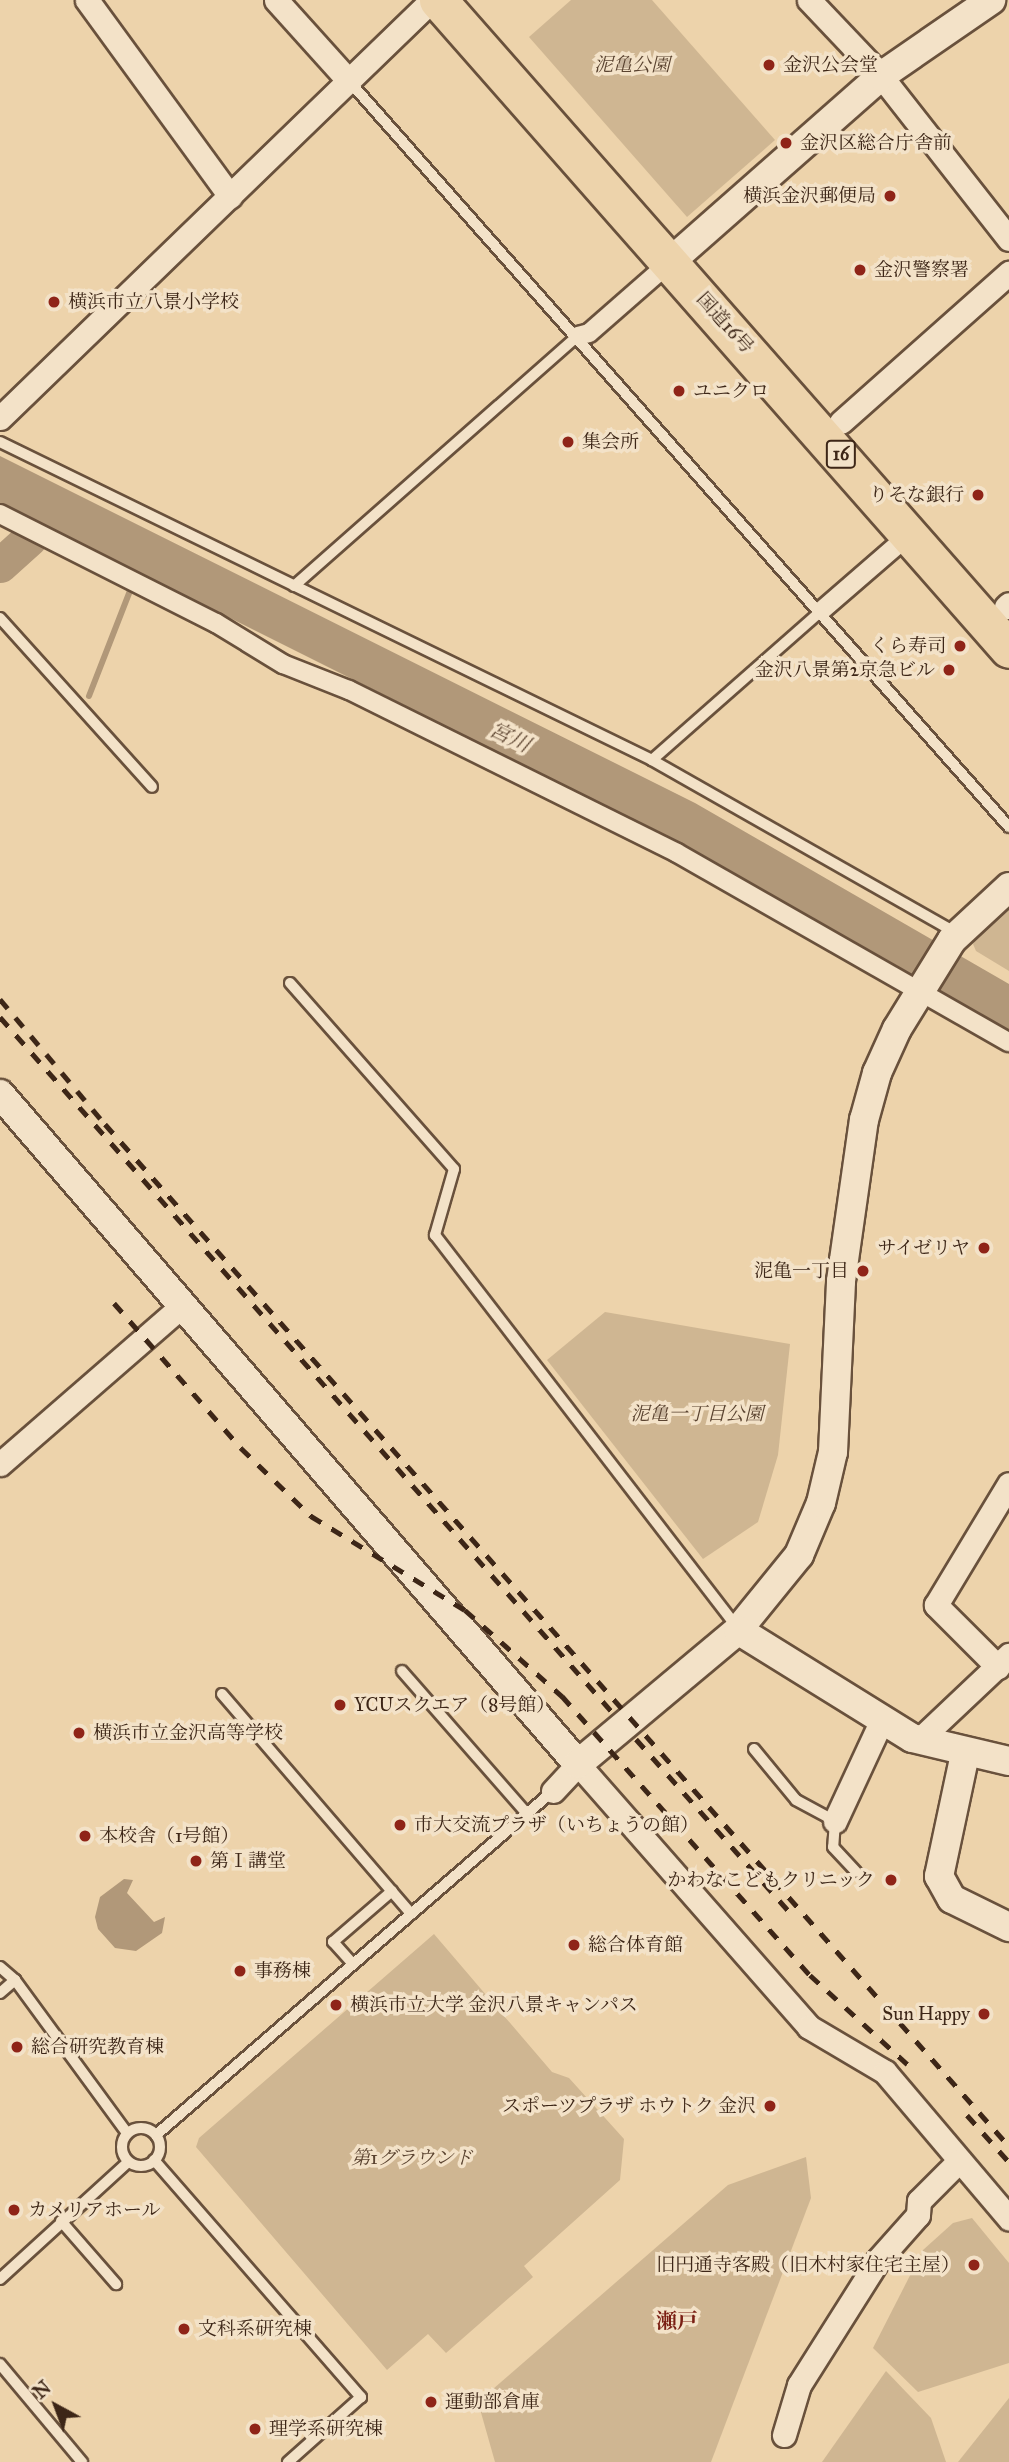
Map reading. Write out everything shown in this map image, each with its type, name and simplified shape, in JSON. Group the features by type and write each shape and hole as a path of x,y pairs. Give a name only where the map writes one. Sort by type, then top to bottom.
{"highway":[{"name":"国道16号","path":"438,0 678,255 841,422 1008,608"},
{"name":"国道16号","path":"467,0 1009,649"}],"street":[{"path":"87,0 230,196"},
{"path":"276,0 349,80"},
{"path":"0,418 432,0"},
{"path":"809,0 866,65 881,76 1009,239"},
{"path":"579,336 589,333 881,76 992,0"},
{"path":"841,422 1009,273"},
{"path":"0,514 216,623 283,664 349,690 677,853 921,989 1009,1042"},
{"path":"821,611 911,533"},
{"path":"553,1791 579,1764 738,1630 799,1555 821,1503 833,1452 841,1281 864,1120 877,1073 921,989 953,939 1009,887"},
{"path":"0,1094 809,2027 886,2072 1009,2218"},
{"path":"0,1464 182,1306"},
{"path":"919,1740 1003,1661 936,1605 1009,1484"},
{"path":"738,1630 881,1723 919,1740 965,1754 1009,1761"},
{"path":"835,1821 881,1723"},
{"path":"965,1754 939,1876 952,1899 1009,1927"},
{"path":"784,2435 799,2385 878,2260 918,2215 919,2201 959,2161"}],"lane":[{"path":"349,80 579,336 1009,827"},
{"path":"294,586 579,336"},
{"path":"0,442 652,760 953,939"},
{"path":"652,760 821,611"},
{"path":"0,618 152,787"},
{"path":"290,983 454,1169 435,1235 738,1630"},
{"path":"402,1671 527,1814"},
{"path":"222,1694 411,1914"},
{"path":"754,1749 796,1800 835,1821 833,1847 856,1872"},
{"path":"156,2135 553,1791"},
{"path":"353,1964 333,1942 392,1891"},
{"path":"0,1967 15,1980 127,2133"},
{"path":"0,1993 15,1980"},
{"path":"145,2128 156,2135 160,2146 154,2160 140,2166 128,2162 122,2151 127,2133 145,2128"},
{"path":"154,2160 362,2397 288,2462"},
{"path":"0,2279 128,2162"},
{"path":"61,2221 116,2284"},
{"path":"0,2364 82,2462"}],"green space":[{"name":"泥亀公園","path":"571,0 652,0 775,140 687,217 529,37"},
{"path":"1009,905 1009,971 976,951 973,944 986,925"},
{"name":"泥亀一丁目公園","path":"605,1312 790,1344 778,1455 758,1522 703,1559 547,1360"},
{"name":"第1グラウンド","path":"434,1934 552,2072 569,2078 624,2139 620,2180 524,2266 533,2277 446,2353 428,2334 387,2370 196,2147 199,2138"},
{"path":"806,2157 811,2198 711,2462 495,2462 478,2402 728,2185"},
{"path":"972,2218 1009,2263 1009,2363 918,2392 873,2348 923,2250 953,2223"},
{"path":"886,2371 931,2418 946,2462 822,2462"},
{"path":"1009,2398 1009,2462 958,2462"}],"water":[{"name":"宮川","path":"0,456 695,803 1009,984 1009,1037 584,795 0,503"},
{"path":"124,1879 133,1880 127,1893 154,1922 165,1917 162,1933 136,1951 115,1948 98,1929 95,1917 100,1897"}],"waterway":[{"path":"0,565 30,538"},
{"path":"89,696 131,588"}],"railway":[{"path":"0,999 105,1124 1009,2146"},
{"path":"0,1017 613,1713"},
{"path":"114,1303 241,1448 311,1516 465,1610 562,1696 810,1975 907,2064"},
{"path":"636,1739 794,1917"},
{"path":"967,2115 1009,2162"}],"place":[{"name":"金沢公会堂","path":"769,65"},
{"name":"金沢区総合庁舎前","path":"786,143"},
{"name":"横浜金沢郵便局","path":"890,196"},
{"name":"金沢警察署","path":"860,270"},
{"name":"横浜市立八景小学校","path":"54,302"},
{"name":"ユニクロ","path":"679,391"},
{"name":"集会所","path":"568,442"},
{"name":"りそな銀行","path":"978,495"},
{"name":"くら寿司","path":"960,646"},
{"name":"金沢八景第2京急ビル","path":"949,670"},
{"name":"サイゼリヤ","path":"984,1248"},
{"name":"泥亀一丁目","path":"863,1271"},
{"name":"YCUスクエア（8号館）","path":"340,1705"},
{"name":"横浜市立金沢高等学校","path":"79,1733"},
{"name":"市大交流プラザ（いちょうの館）","path":"400,1825"},
{"name":"本校舎（1号館）","path":"85,1836"},
{"name":"第Ⅰ講堂","path":"196,1861"},
{"name":"かわなこどもクリニック","path":"891,1880"},
{"name":"総合体育館","path":"574,1945"},
{"name":"事務棟","path":"240,1971"},
{"name":"横浜市立大学 金沢八景キャンパス","path":"336,2005"},
{"name":"Sun Happy","path":"984,2014"},
{"name":"総合研究教育棟","path":"17,2047"},
{"name":"スポーツプラザ ホウトク 金沢","path":"770,2106"},
{"name":"カメリアホール","path":"14,2210"},
{"name":"旧円通寺客殿（旧木村家住宅主屋）","path":"974,2265"},
{"name":"文科系研究棟","path":"184,2329"},
{"name":"運動部倉庫","path":"431,2402"},
{"name":"理学系研究棟","path":"255,2429"}],"district":[{"name":"瀬戸","path":"677,2321"}]}
